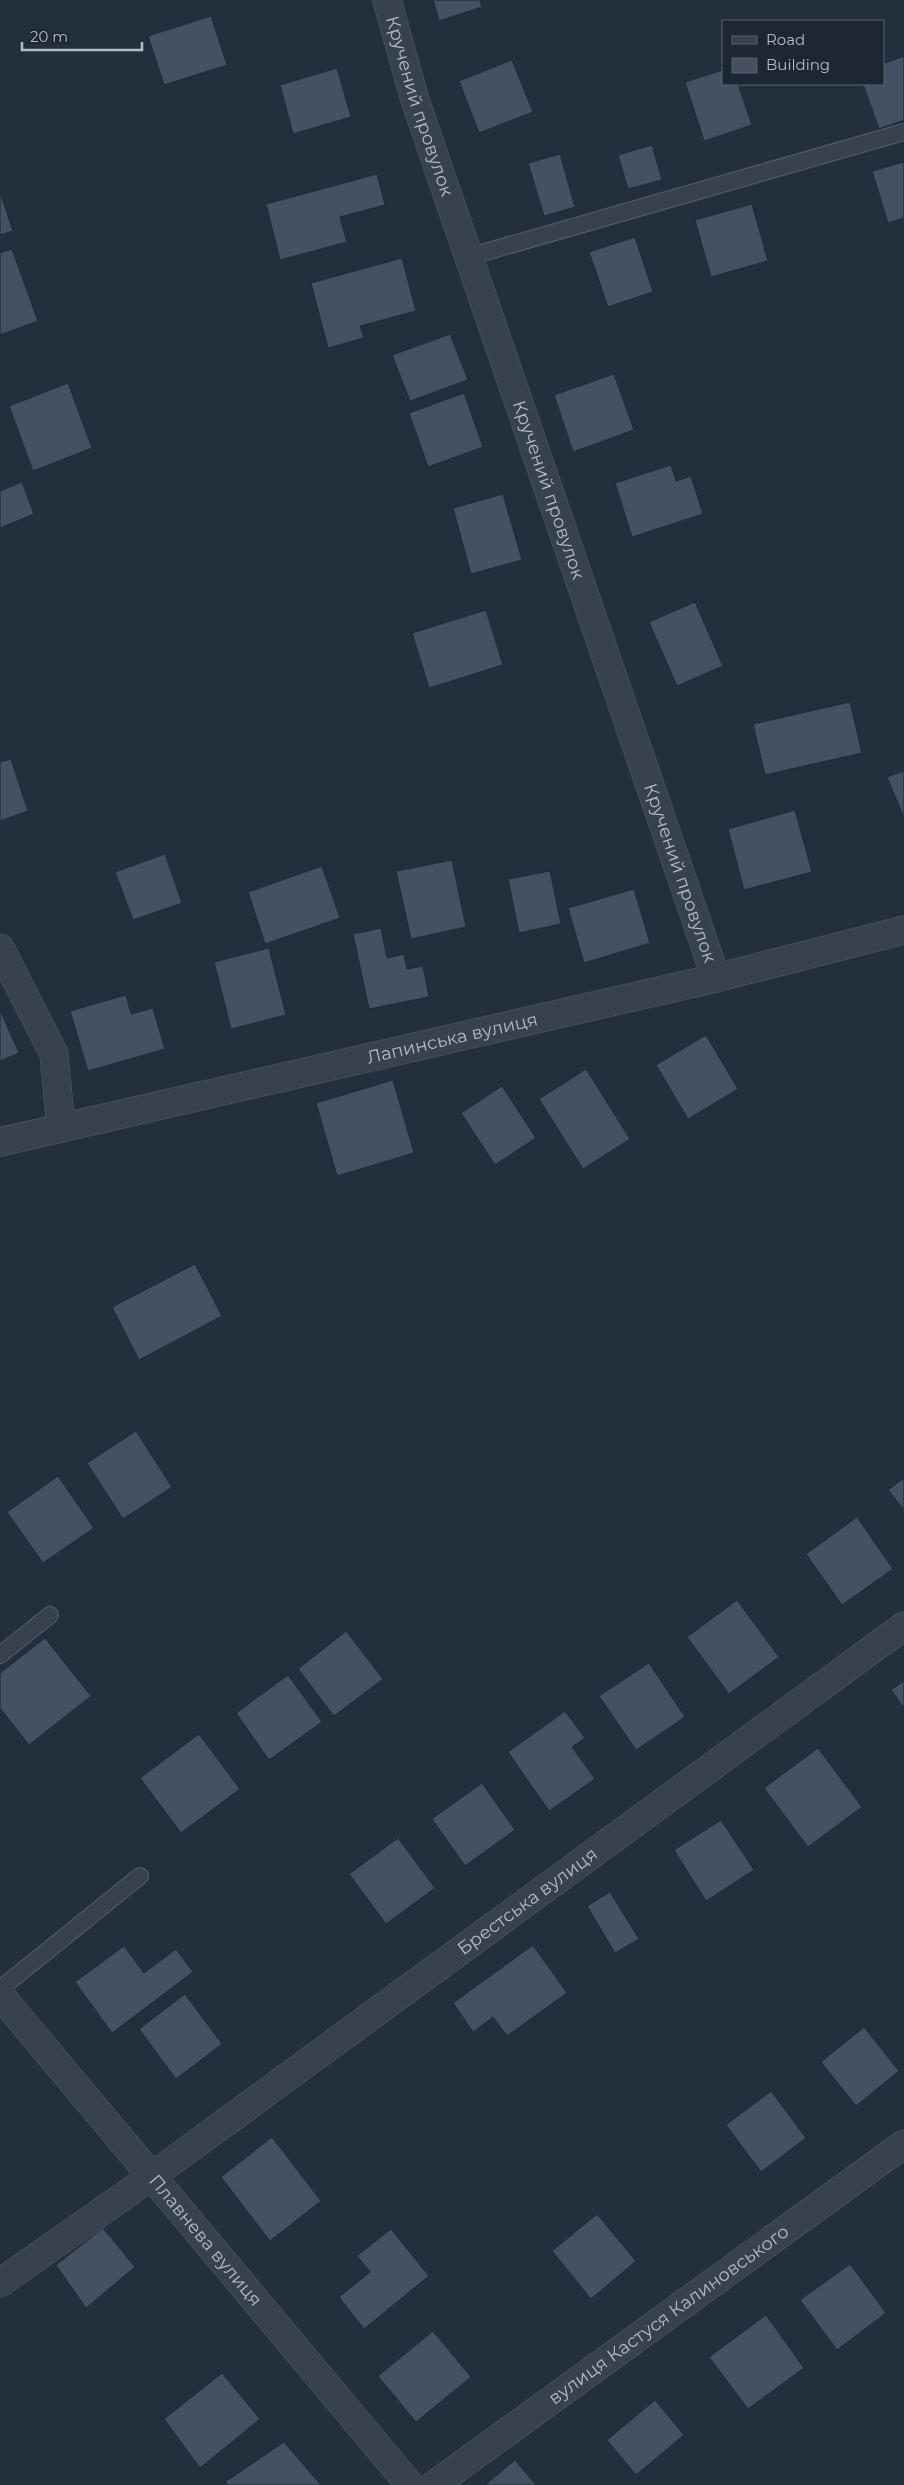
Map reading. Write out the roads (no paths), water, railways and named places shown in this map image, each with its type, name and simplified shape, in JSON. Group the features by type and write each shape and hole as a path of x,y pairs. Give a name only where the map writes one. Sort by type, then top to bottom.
{"street":[{"name":"Кручений провулок","path":"388,0 415,100 716,978"},
{"name":"Лапинська вулиця","path":"0,1142 716,978 904,930"},
{"path":"0,948 54,1054 62,1128"},
{"name":"Брестська вулиця","path":"0,2284 152,2176 904,1626"},
{"name":"Плавнева вулиця","path":"0,1995 410,2485"},
{"name":"вулиця Кастуся Калиновського","path":"434,2485 904,2144"}],"lane":[{"path":"468,257 904,132"},
{"path":"0,1655 50,1615"},
{"path":"0,1989 140,1876"}]}
